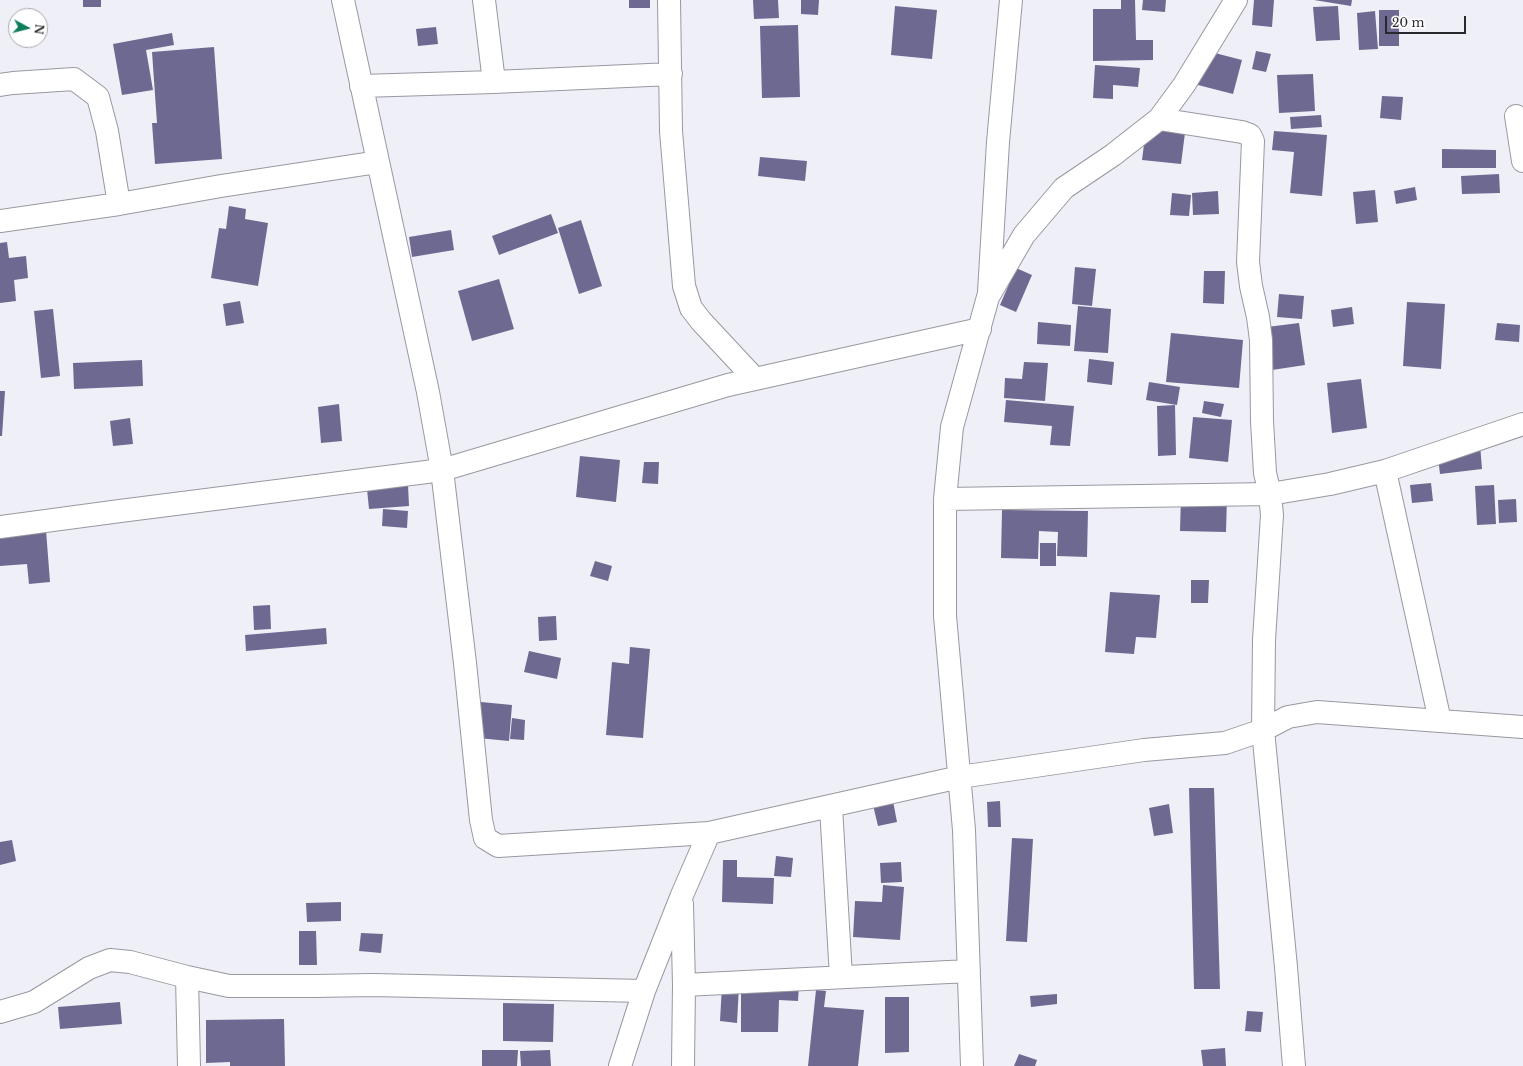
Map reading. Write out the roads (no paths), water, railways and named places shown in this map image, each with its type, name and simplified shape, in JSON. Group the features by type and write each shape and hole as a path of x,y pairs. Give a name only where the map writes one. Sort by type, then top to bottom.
{"street":[{"path":"343,0 428,392 442,470 465,663 481,820 485,838 498,846 709,833 960,777 1144,750 1225,743 1263,730 1288,717 1317,712 1523,727"},
{"path":"484,0 494,82"},
{"path":"669,0 671,132 684,286 691,308 701,321 755,379"},
{"path":"972,1066 964,830 945,616 945,499 952,427 988,298 998,142 1011,0"},
{"path":"988,298 1024,235 1064,188 1113,155 1159,119 1184,85 1236,0"},
{"path":"361,86 671,74"},
{"path":"0,85 74,79 98,97 107,131 119,204"},
{"path":"1516,116 1523,162"},
{"path":"1159,119 1242,132 1250,135 1253,141 1248,262 1261,340 1265,473 1270,494 1272,515 1264,640 1263,730 1294,1066"},
{"path":"0,221 119,204 221,186 378,162"},
{"path":"0,527 442,470 728,385 980,329"},
{"path":"945,499 1270,494 1330,484 1385,472 1523,424"},
{"path":"1385,472 1440,721"},
{"path":"831,807 841,977"},
{"path":"620,1066 644,991 682,895 709,833"},
{"path":"682,895 684,985 683,1066"},
{"path":"0,1012 34,1002 89,968 110,960 130,962 229,986 373,985 644,991"},
{"path":"684,985 969,971"},
{"path":"187,977 189,1066"}]}
